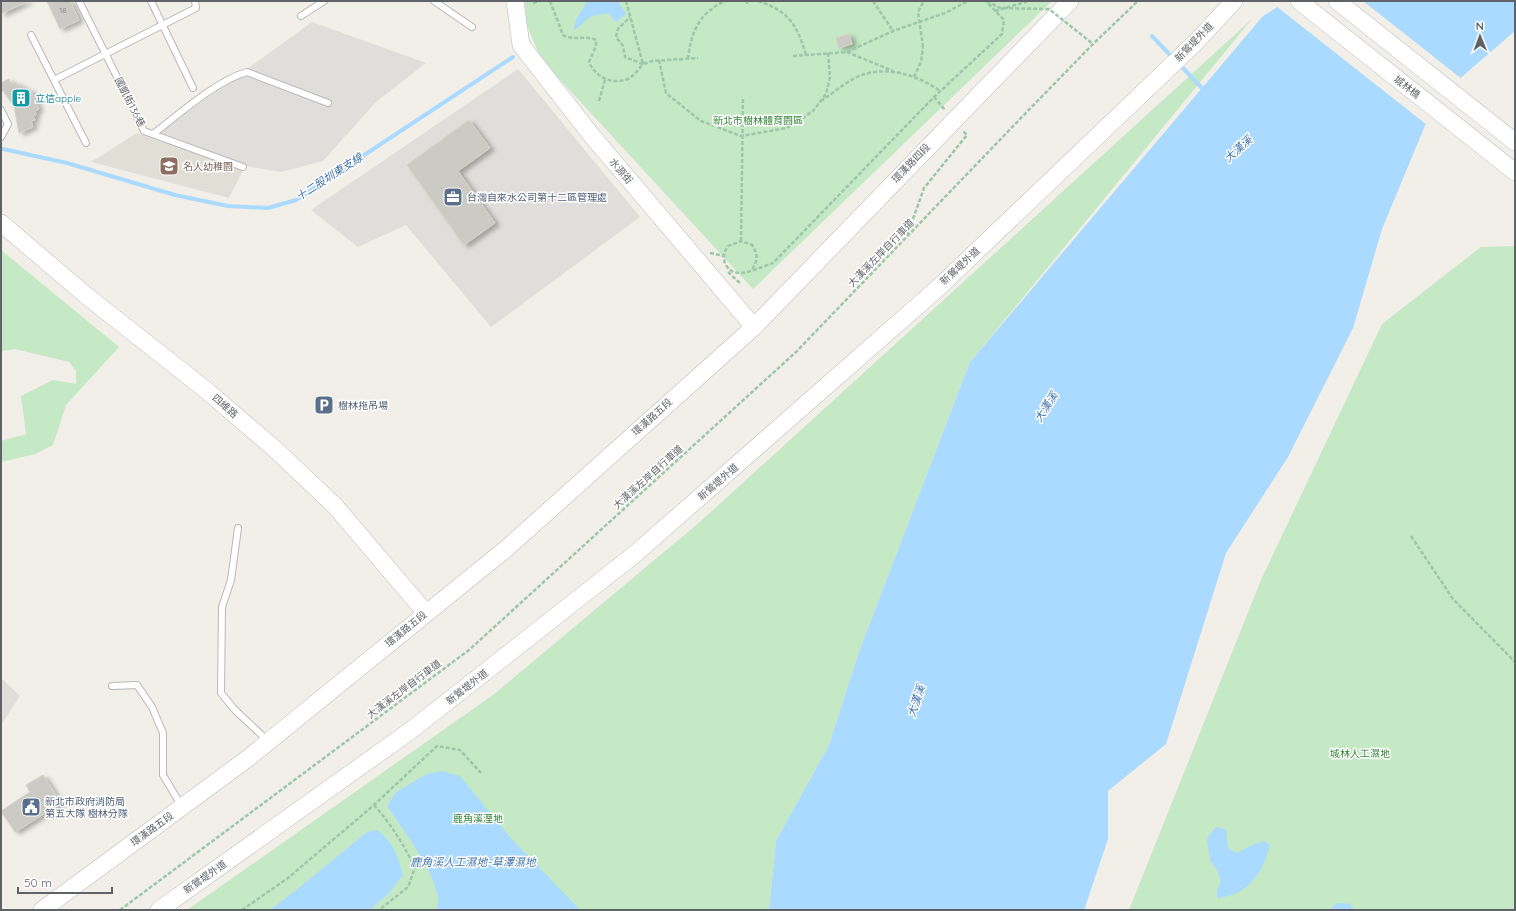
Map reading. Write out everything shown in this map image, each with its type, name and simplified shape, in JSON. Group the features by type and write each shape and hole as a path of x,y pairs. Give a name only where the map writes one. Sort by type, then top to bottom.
{"street":[{"name":"水源街","path":"515,1 521,45 592,136 754,327"},
{"name":"環漢路四段","path":"754,327 1070,1"},
{"name":"新鶯堤外道","path":"159,910 410,731 636,554 938,288 1162,75 1195,43 1234,1"},
{"name":"城林橋","path":"1299,1 1515,172"},
{"path":"1337,1 1515,142"},
{"name":"四維路","path":"1,223 88,297 206,390 276,450 335,506 426,613"},
{"name":"環漢路五段","path":"42,910 268,741 507,548 754,327"}],"lane":[{"name":"國凱街136巷","path":"79,1 104,54 144,131 244,167"},
{"path":"151,1 193,88"},
{"path":"54,80 196,8 195,1"},
{"path":"301,16 324,1"},
{"path":"434,1 472,27"},
{"path":"31,35 86,143"},
{"path":"152,134 235,75 247,72 328,102"},
{"path":"1,110 8,124 1,137"},
{"path":"238,528 232,580 222,607 221,693 235,710 268,741"},
{"path":"112,686 137,686 152,706 163,733 163,775 182,806"}],"path":[{"path":"533,2 540,1"},
{"path":"550,1 563,35 568,38 590,38 596,40 596,46 589,62 593,71 605,80 624,80 634,75 643,64"},
{"path":"626,1 643,64"},
{"path":"688,59 690,42 697,23 711,7 724,1"},
{"path":"758,1 779,10 792,20 800,34 806,55"},
{"path":"873,1 893,31"},
{"path":"914,77 921,62 923,47 918,12 924,1"},
{"path":"793,56 847,52 893,31 945,13 968,1"},
{"path":"752,269 757,260 755,249 747,242 740,241 728,246 724,256 724,262 731,271 741,274 773,263 940,91 1002,34 1004,20 987,1"},
{"path":"987,1 1000,8 1050,9 1093,44"},
{"path":"995,10 1029,1"},
{"name":"大漢溪左岸自行車道","path":"120,910 469,650 796,352 1093,44 1138,1"},
{"path":"630,17 618,29 616,37 623,46 625,57 643,64 659,60 698,58"},
{"path":"847,52 894,71 927,82 940,91"},
{"path":"659,60 666,93 701,122 741,136 787,128 813,111 826,94 830,77 828,53"},
{"path":"819,103 856,78 877,72 894,71"},
{"path":"599,101 605,80"},
{"path":"906,237 924,188 967,135 934,97"},
{"path":"740,241 741,136 743,99"},
{"path":"707,252 724,256"},
{"path":"1411,536 1453,599 1515,662"},
{"path":"242,910 288,878 374,805 437,746 460,750 481,773"},
{"path":"374,805 402,843 415,868 408,887 379,910"}],"shaded area":[{"path":"312,22 426,63 376,102 323,161 281,172 251,167 160,132"},
{"path":"518,69 640,217 491,327 406,225 358,247 311,210"},
{"name":"名人幼稚園","path":"137,133 243,170 229,198 91,162"},
{"path":"1,678 20,696 1,725"}],"green space":[{"name":"新北市樹林體育園區","path":"525,1 1052,1 753,289 541,59 526,23"},
{"name":"鹿角溪溼地","path":"1252,19 970,362 860,649 829,745 776,841 769,910 187,910 493,695 701,521"},
{"name":"城林人工濕地","path":"1515,246 1515,910 1129,910 1261,580 1382,324 1481,247"},
{"path":"1,250 119,347 66,405 53,445 35,454 1,462 1,441 26,434 21,396 53,380 76,384 76,371 69,362 15,349 1,351"}],"water":[{"path":"587,1 618,1 626,14 616,22 608,13 592,16 573,31 576,20"},
{"name":"大漢溪","path":"1287,1 1515,1 1515,31 1436,99 1382,229 1353,328 1288,457 1226,553 1166,744 1108,791 1108,839 1084,910 769,910 776,841 829,745 860,649 970,362 1263,16"},
{"name":"鹿角溪人工濕地-草澤濕地","path":"442,771 460,776 509,836 580,910 437,910 438,899 431,875 417,850 387,806 396,792 427,774"},
{"path":"1216,827 1226,829 1228,848 1237,853 1254,844 1265,841 1270,845 1263,866 1252,882 1237,893 1217,898 1217,889 1221,882 1218,871 1210,861 1207,838"},
{"path":"377,830 387,839 394,850 403,875 388,894 370,910 270,910 367,832"},
{"path":"1337,903 1350,904 1354,910 1329,910"}],"pier":[{"path":"1283,1 1363,1 1462,79 1438,100 1427,125 1276,6"}],"building":[{"path":"1,1 28,1 1,14"},
{"path":"47,1 70,1 79,20 60,29"},
{"path":"849,34 852,44 839,48 836,38"},
{"name":"立信apple","path":"9,79 11,84 16,82 18,86 22,85 25,90 30,89 39,109 35,111 36,115 33,116 35,120 31,121 33,127 19,133 14,106 1,88 1,83"},
{"name":"台灣自來水公司第十二區管理處","path":"469,120 490,148 458,171 495,223 464,245 407,165"},
{"name":"新北市政府消防局 第五大隊 樹林分隊","path":"43,775 61,803 15,832 1,811 30,792 26,785"}],"waterway":[{"path":"1152,36 1173,58"},
{"name":"十二股圳東支線","path":"3,149 67,163 175,195 228,206 268,208 296,200 513,57"},
{"path":"1179,64 1205,91"}],"place":[{"name":"立信apple","path":"21,98"},
{"name":"名人幼稚園","path":"169,166"},
{"name":"台灣自來水公司第十二區管理處","path":"453,197"},
{"name":"樹林拖吊場","path":"324,405"},
{"name":"新北市政府消防局 第五大隊 樹林分隊","path":"31,807"}]}
